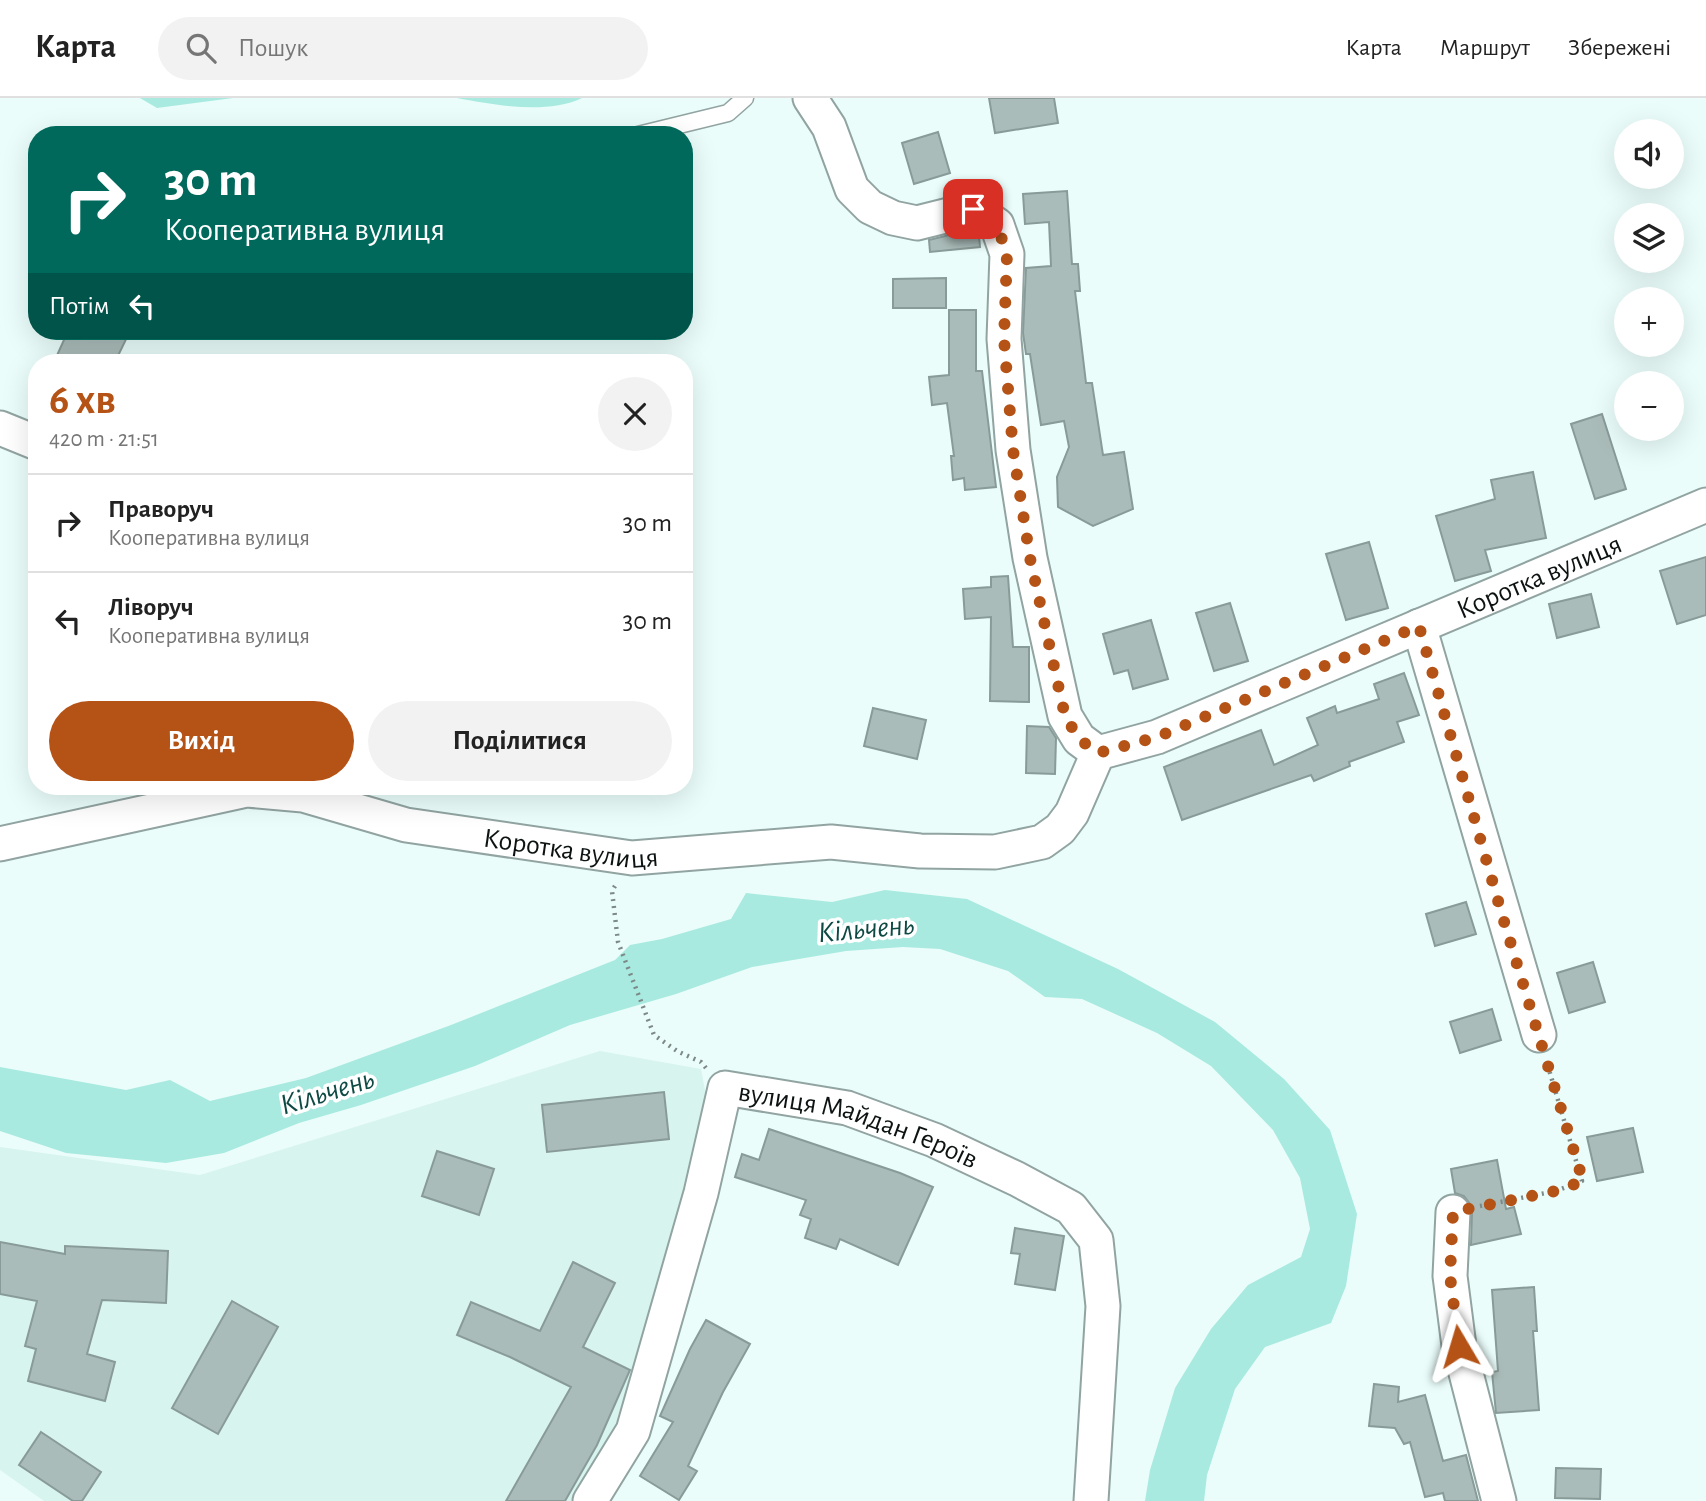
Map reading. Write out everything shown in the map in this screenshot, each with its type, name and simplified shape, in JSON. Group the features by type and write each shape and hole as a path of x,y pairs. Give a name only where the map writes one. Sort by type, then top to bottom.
{"street":[{"path":"810,98 830,127 852,189 870,207 893,218 917,223 973,209 997,225 1007,254 1004,339 1006,367 1013,450 1030,558 1065,716 1079,739 1098,753"},
{"path":"0,428 28,439"},
{"name":"Коротка вулиця","path":"303,795 406,825 632,859 831,842 920,851 995,852 1042,842 1060,829 1072,813 1098,753 1157,737 1706,505"},
{"path":"1419,626 1539,1035"},
{"name":"Коротка вулиця","path":"0,844 224,795"},
{"name":"вулиця Майдан Героїв","path":"590,1501 633,1431 701,1193 725,1088 847,1108 934,1140 1071,1208 1096,1240 1103,1306 1091,1501"},
{"path":"1453,1212 1450,1276 1459,1346 1499,1501"}],"lane":[{"path":"675,126 729,113 745,98"}],"path":[{"path":"632,859 612,891 618,942 654,1035 677,1051 701,1062"},
{"path":"1453,1212 1556,1191 1583,1181 1539,1035"}],"shaded area":[{"path":"600,1051 701,1069 710,1117 629,1400 571,1501 44,1501 0,1470 0,1147 200,1175"}],"water":[{"path":"140,98 233,98 157,108"},
{"path":"457,98 582,98 553,106 520,107"},
{"name":"Кільчень","path":"885,890 967,899 1118,969 1215,1022 1284,1079 1330,1130 1357,1214 1346,1286 1331,1323 1265,1347 1235,1389 1207,1475 1204,1501 1145,1501 1150,1470 1175,1388 1211,1329 1248,1285 1301,1257 1310,1229 1300,1178 1273,1130 1211,1066 1157,1033 1082,999 1045,997 1008,971 940,949 903,947 846,951 752,967 676,994 570,1025 475,1066 299,1123 224,1153 166,1163 66,1153 0,1131 0,1067 126,1090 170,1080 210,1101 306,1078 451,1025 615,960 630,945 662,939 731,919 746,893 832,902"}],"building":[{"path":"989,98 1054,98 1058,123 995,133"},
{"path":"938,132 950,173 914,184 902,143"},
{"path":"1067,191 1072,264 1078,264 1080,291 1075,291 1086,383 1092,383 1103,455 1124,452 1133,509 1093,526 1058,507 1057,477 1069,447 1064,421 1041,425 1030,354 1026,354 1023,333 1026,268 1051,266 1049,222 1025,224 1023,194"},
{"path":"969,230 979,236 980,247 930,252 929,240"},
{"path":"946,278 946,308 893,308 893,279"},
{"path":"949,310 976,310 976,371 982,371 996,487 965,490 964,478 953,480 951,456 954,456 947,403 932,405 929,377 949,375"},
{"path":"64,340 126,340 119,354 58,354"},
{"path":"1602,414 1626,489 1595,499 1571,424"},
{"path":"1533,472 1546,538 1485,550 1491,571 1455,581 1436,516 1495,499 1491,480"},
{"path":"1369,542 1388,608 1346,620 1326,554"},
{"path":"1706,557 1706,615 1677,624 1660,571"},
{"path":"1008,576 1013,647 1029,647 1029,702 990,701 991,617 965,619 963,589 991,587 991,577"},
{"path":"1591,594 1599,627 1557,638 1549,604"},
{"path":"1230,603 1248,661 1214,671 1196,613"},
{"path":"1151,620 1168,679 1133,689 1128,670 1114,674 1103,634"},
{"path":"1404,673 1419,715 1397,722 1404,742 1349,762 1350,766 1314,781 1311,775 1182,820 1164,767 1261,730 1274,765 1318,745 1307,718 1335,706 1337,713 1379,699 1374,684"},
{"path":"873,708 926,720 917,759 864,746"},
{"path":"1027,726 1049,727 1056,738 1055,774 1026,773"},
{"path":"1466,902 1476,934 1435,946 1426,914"},
{"path":"1593,962 1605,1002 1569,1013 1557,973"},
{"path":"1492,1009 1501,1040 1460,1053 1450,1022"},
{"path":"664,1092 669,1139 547,1152 542,1105"},
{"path":"1633,1128 1643,1172 1597,1181 1587,1137"},
{"path":"769,1129 900,1173 933,1187 898,1265 840,1239 836,1249 805,1238 811,1219 800,1215 806,1200 735,1177 742,1154 759,1160"},
{"path":"437,1151 494,1169 479,1215 422,1196"},
{"path":"1497,1160 1506,1209 1514,1207 1521,1234 1471,1245 1470,1204 1464,1196 1455,1193 1451,1169"},
{"path":"1015,1228 1064,1236 1055,1290 1015,1284 1020,1254 1011,1253"},
{"path":"0,1242 65,1254 65,1246 168,1251 166,1303 102,1300 87,1354 115,1362 105,1401 28,1381 36,1349 25,1346 37,1301 0,1294"},
{"path":"573,1262 615,1283 583,1347 630,1370 597,1445 565,1501 506,1501 571,1387 457,1335 471,1302 540,1331"},
{"path":"1534,1287 1537,1331 1533,1331 1539,1410 1496,1413 1492,1372 1498,1371 1492,1290"},
{"path":"232,1301 278,1327 218,1434 172,1408"},
{"path":"706,1320 750,1344 723,1392 688,1466 697,1471 679,1500 640,1476 673,1422 660,1416"},
{"path":"1374,1384 1399,1387 1398,1402 1425,1395 1443,1461 1466,1455 1478,1501 1445,1501 1443,1493 1425,1497 1410,1442 1404,1444 1395,1428 1369,1426"},
{"path":"41,1432 101,1472 82,1501 73,1501 19,1465"},
{"path":"1556,1468 1601,1469 1600,1499 1555,1498"}],"route":[{"path":"973,209 997,225 1007,254 1004,339 1013,450 1030,558 1065,716 1079,739 1098,753 1157,737 1419,626 1503,918 1583,1181 1556,1191 1453,1212 1450,1276 1459,1346"}]}
